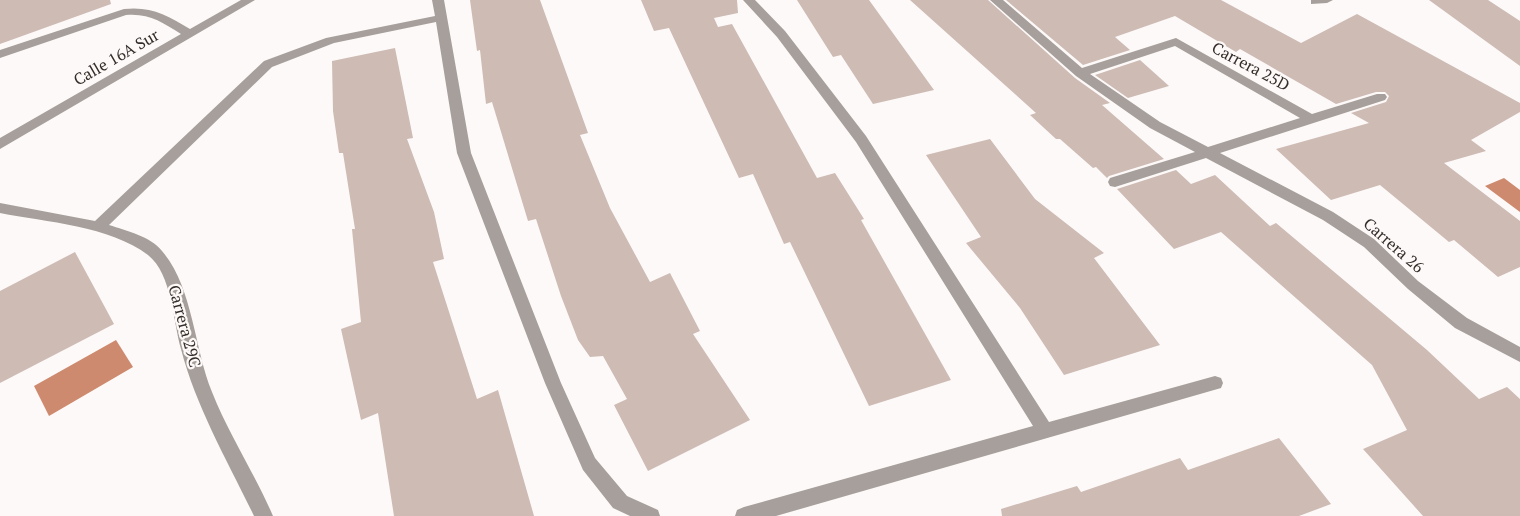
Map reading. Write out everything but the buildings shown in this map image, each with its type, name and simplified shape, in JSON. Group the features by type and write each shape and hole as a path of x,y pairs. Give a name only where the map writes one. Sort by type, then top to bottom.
{"street":[{"name":"Calle 16A Sur","path":"0,144 249,0"},
{"path":"438,0 464,153 553,383 589,464 620,502 651,516"},
{"path":"749,0 781,34 861,139 1046,432"},
{"name":"Carrera 26","path":"996,0 1080,74 1155,125 1328,216 1369,243 1413,285 1461,322 1520,355"},
{"path":"0,54 124,12 144,9 156,13 189,34"},
{"path":"98,227 268,64 294,51 328,40 441,18"},
{"name":"Carrera 25D","path":"1080,74 1176,42 1201,59 1279,99 1310,120"},
{"path":"1115,182 1381,97"},
{"name":"Carrera 29C","path":"0,208 98,227 133,238 156,253 174,280 189,349 204,394 264,516"},
{"path":"744,516 1215,383"}],"shaded area":[{"path":"1504,178 1520,190 1520,212 1485,186"},
{"path":"116,340 133,367 49,416 34,386"}]}
